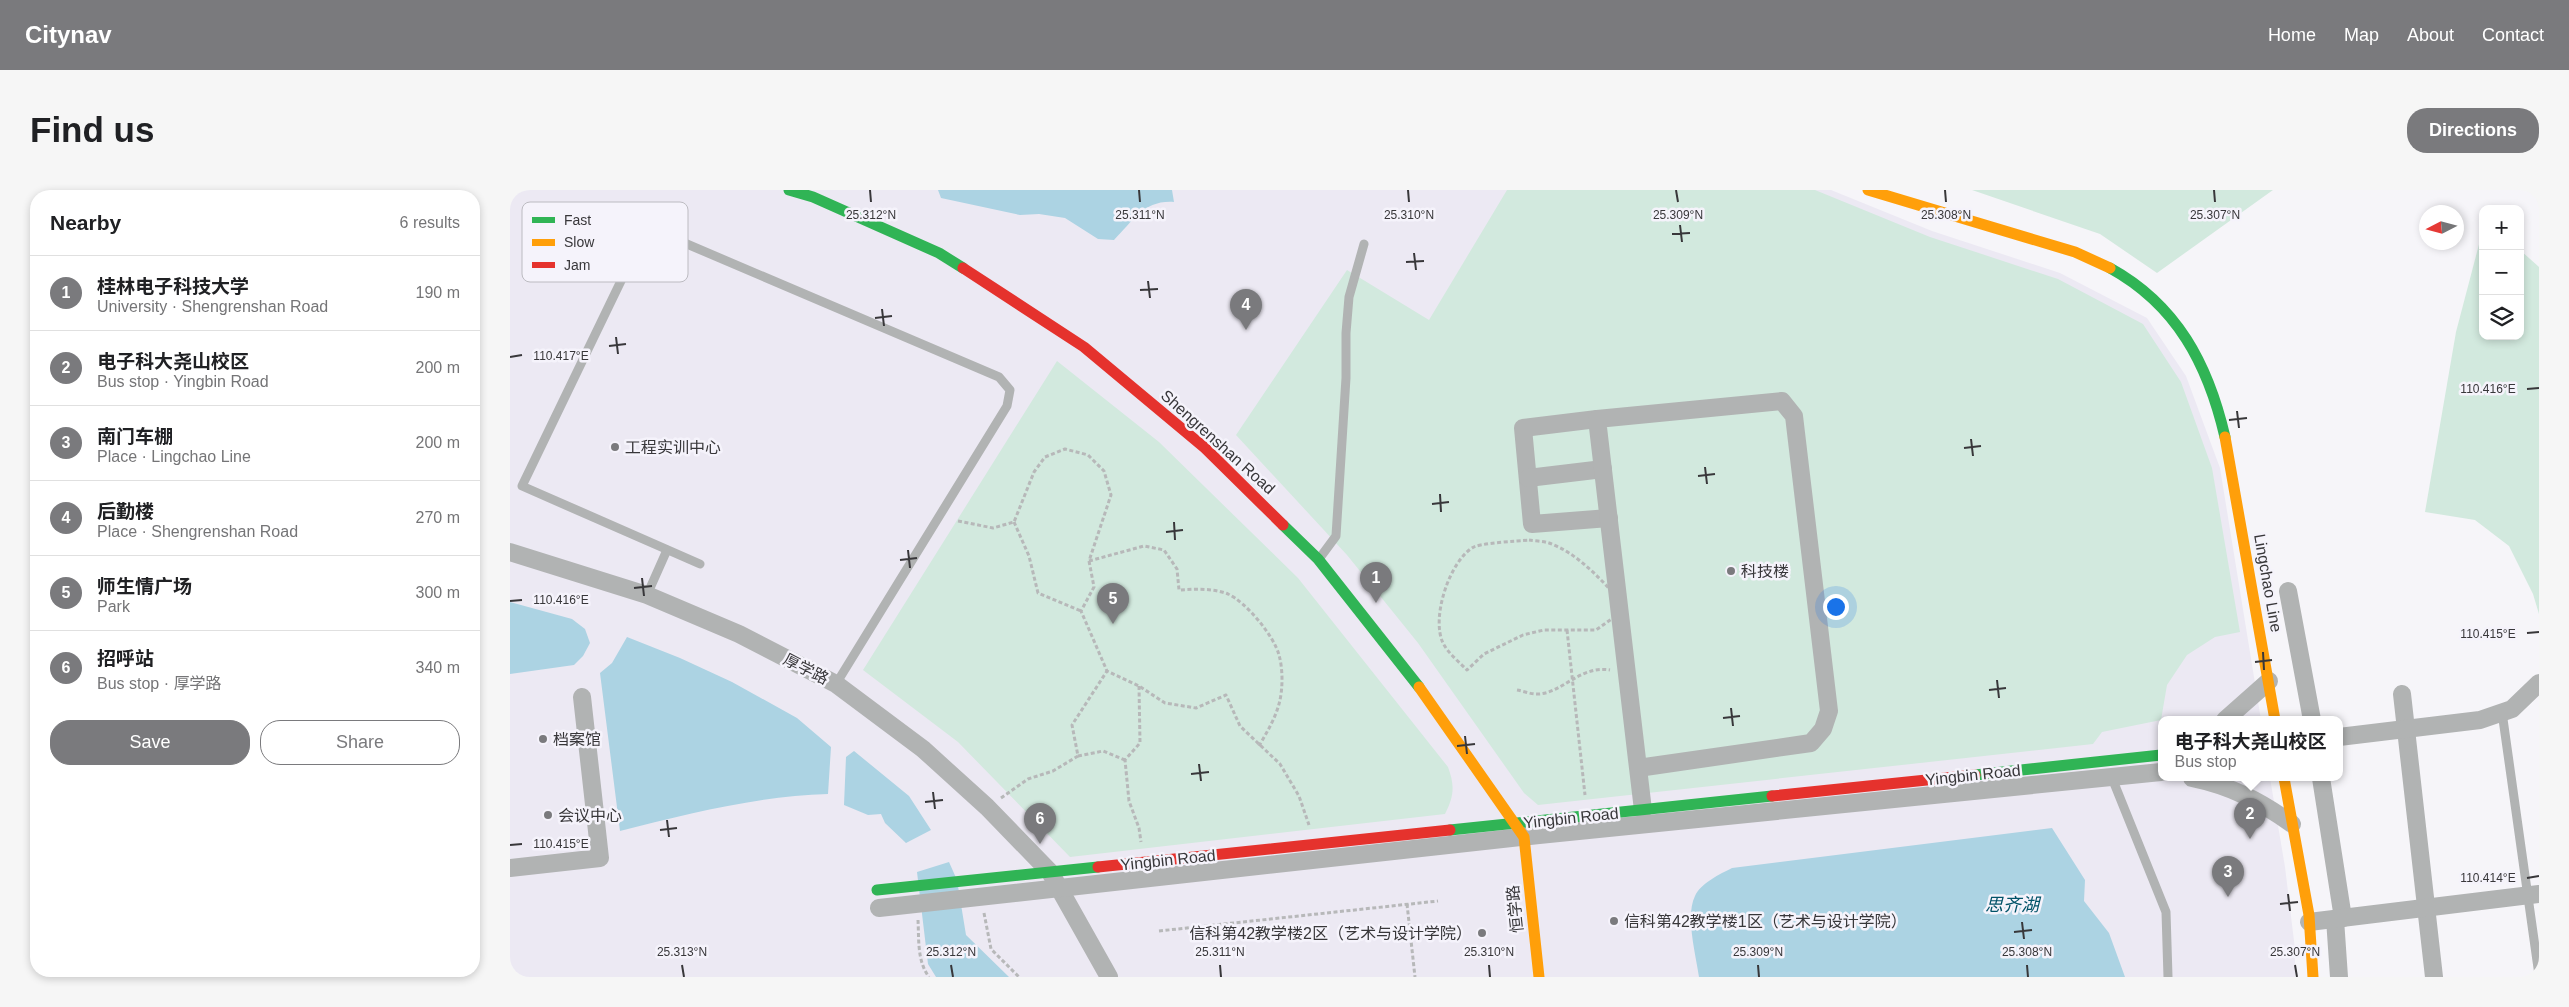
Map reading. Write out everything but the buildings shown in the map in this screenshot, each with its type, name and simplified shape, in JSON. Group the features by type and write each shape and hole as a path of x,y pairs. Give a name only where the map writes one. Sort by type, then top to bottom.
{"street":[{"name":"Shengrenshan Road","path":"789,190 813,197 939,253 1084,347 1205,448 1318,559 1406,668 1520,830"},
{"name":"Lingchao Line","path":"1871,191 2075,252 2102,262 2131,279 2176,323 2199,364 2211,394 2229,452 2274,716"},
{"path":"1609,518 1532,524 1523,428 1782,401 1794,416 1829,711 1822,729 1811,743 1638,768"},
{"path":"1597,419 1643,810"},
{"path":"1528,478 1603,470"},
{"name":"厚学路","path":"510,552 647,595 739,634 836,684 923,749 987,807 1050,872 1062,889"},
{"path":"2288,590 2311,716"},
{"path":"2230,716 2269,681"},
{"path":"2343,737 2480,720 2512,709 2539,683"},
{"path":"2402,694 2434,977"},
{"path":"510,868 600,858 582,698"},
{"name":"Yingbin Road","path":"879,908 1062,889 1520,830 1588,816 2158,755"},
{"name":"Yingbin Road","path":"877,890 1315,845 1520,830 2158,772"},
{"path":"2205,781 2241,792 2262,803 2292,824"},
{"path":"2285,781 2309,922 2313,977"},
{"path":"2321,781 2339,919 2339,977"},
{"name":"恒学路","path":"1520,830 1539,977"},
{"path":"1062,889 1109,977"},
{"path":"2309,922 2533,895"}],"lane":[{"path":"688,244 999,377 1010,390 1007,406 836,684"},
{"path":"1318,559 1336,536 1349,297 1364,244"},
{"path":"620,282 522,486 700,564"},
{"path":"647,595 667,550"},
{"path":"2502,712 2533,895 2539,975"},
{"path":"2112,778 2166,912 2168,977"}],"path":[{"path":"1081,611 1094,587 1089,561 1110,495 1104,471 1088,455 1065,449 1045,457 1034,472 1014,522 1029,556 1038,593 1081,611 1107,671 1139,686 1165,703 1196,708 1226,695 1240,726 1280,764 1299,796 1315,845"},
{"path":"958,521 993,528 1014,522"},
{"path":"1529,540 1549,543 1591,571 1627,608 1596,630 1567,630 1544,630 1523,635 1484,654 1466,670 1443,643 1440,622 1442,602 1456,564 1472,547 1529,540"},
{"path":"1089,561 1144,546 1164,550 1178,569 1179,590 1205,589 1229,594 1252,613 1266,631 1279,654 1282,680 1280,703 1260,746"},
{"path":"1567,630 1588,816"},
{"path":"1517,690 1538,694 1582,673 1601,668 1617,671"},
{"path":"1078,756 1072,725 1107,671"},
{"path":"1139,686 1140,743 1125,760 1128,801 1139,828 1142,863"},
{"path":"987,807 1028,779 1053,771 1078,756 1103,752 1125,760"},
{"path":"982,897 990,949 1019,977"},
{"path":"1159,931 1438,901"},
{"path":"917,904 920,951 923,968 929,977"},
{"path":"1407,904 1415,977"}],"shaded area":[{"path":"510,190 1831,190 1932,231 2060,273 2147,318 2186,376 2220,468 2260,716 2158,716 2158,781 2271,781 2285,867 2295,949 2295,977 510,977"}],"green space":[{"path":"1507,190 1815,190 1930,237 2058,279 2143,324 2181,382 2212,468 2240,632 2215,637 2187,655 2167,685 2162,716 2158,716 2158,721 2102,732 2093,744 1538,805 1524,793 1418,643 1347,555 1236,435 1347,270 1429,320"},
{"path":"1972,190 2273,190 2157,273 2100,234"},
{"path":"2479,244 2479,340 2524,340 2524,254 2539,267 2539,614 2533,594 2509,546 2475,520 2425,512 2456,332"},
{"path":"1057,361 1159,442 1298,578 1448,767 1452,780 1452,791 1445,814 1070,857 958,742 863,670"}],"water":[{"path":"938,190 1172,190 1174,202 1155,204 1147,208 1114,240 1098,239 1065,218 1039,214 1020,215 941,198"},
{"path":"510,602 572,619 585,629 590,643 583,656 574,665 510,674"},
{"path":"627,637 680,658 732,682 797,718 831,747 828,794 802,795 749,802 697,812 620,831 600,673 612,663"},
{"path":"854,751 909,796 931,830 906,843 885,823 881,814 868,815 844,805 846,757"},
{"name":"思齐湖","path":"2052,828 2085,880 2084,901 2109,933 2125,977 1699,977 1692,936 1692,904 1702,887 1711,879 1732,868"},
{"path":"949,862 957,880 966,935 1009,977 936,977 928,964 917,872"}],"traffic: fast":[{"path":"789,190 813,197 939,253 963,268"},
{"path":"2110,268 2154,300 2171,318 2186,339 2199,361 2209,385 2225,437"},
{"path":"1283,525 1318,559 1419,687"},
{"path":"1975,775 2158,755"},
{"path":"1450,830 1772,796"},
{"path":"877,890 1098,867"}],"traffic: slow":[{"path":"1868,190 2075,252 2110,268"},
{"path":"2225,437 2274,716"},
{"path":"1419,687 1524,837 1539,977"},
{"path":"2285,781 2309,915 2313,977"}],"traffic: jam":[{"path":"963,268 1084,347 1205,448 1283,525"},
{"path":"1772,796 1975,775"},
{"path":"1098,867 1450,830"}],"place":[{"name":"后勤楼","path":"1246,330"},
{"name":"工程实训中心","path":"615,447"},
{"name":"科技楼","path":"1731,571"},
{"name":"桂林电子科技大学","path":"1376,603"},
{"name":"师生情广场","path":"1113,624"},
{"name":"档案馆","path":"543,739"},
{"name":"会议中心","path":"548,815"},
{"name":"电子科大尧山校区","path":"2250,839"},
{"name":"招呼站","path":"1040,844"},
{"name":"南门车棚","path":"2228,897"},
{"name":"信科第42教学楼1区（艺术与设计学院）","path":"1614,921"},
{"name":"信科第42教学楼2区（艺术与设计学院）","path":"1482,933"}]}
